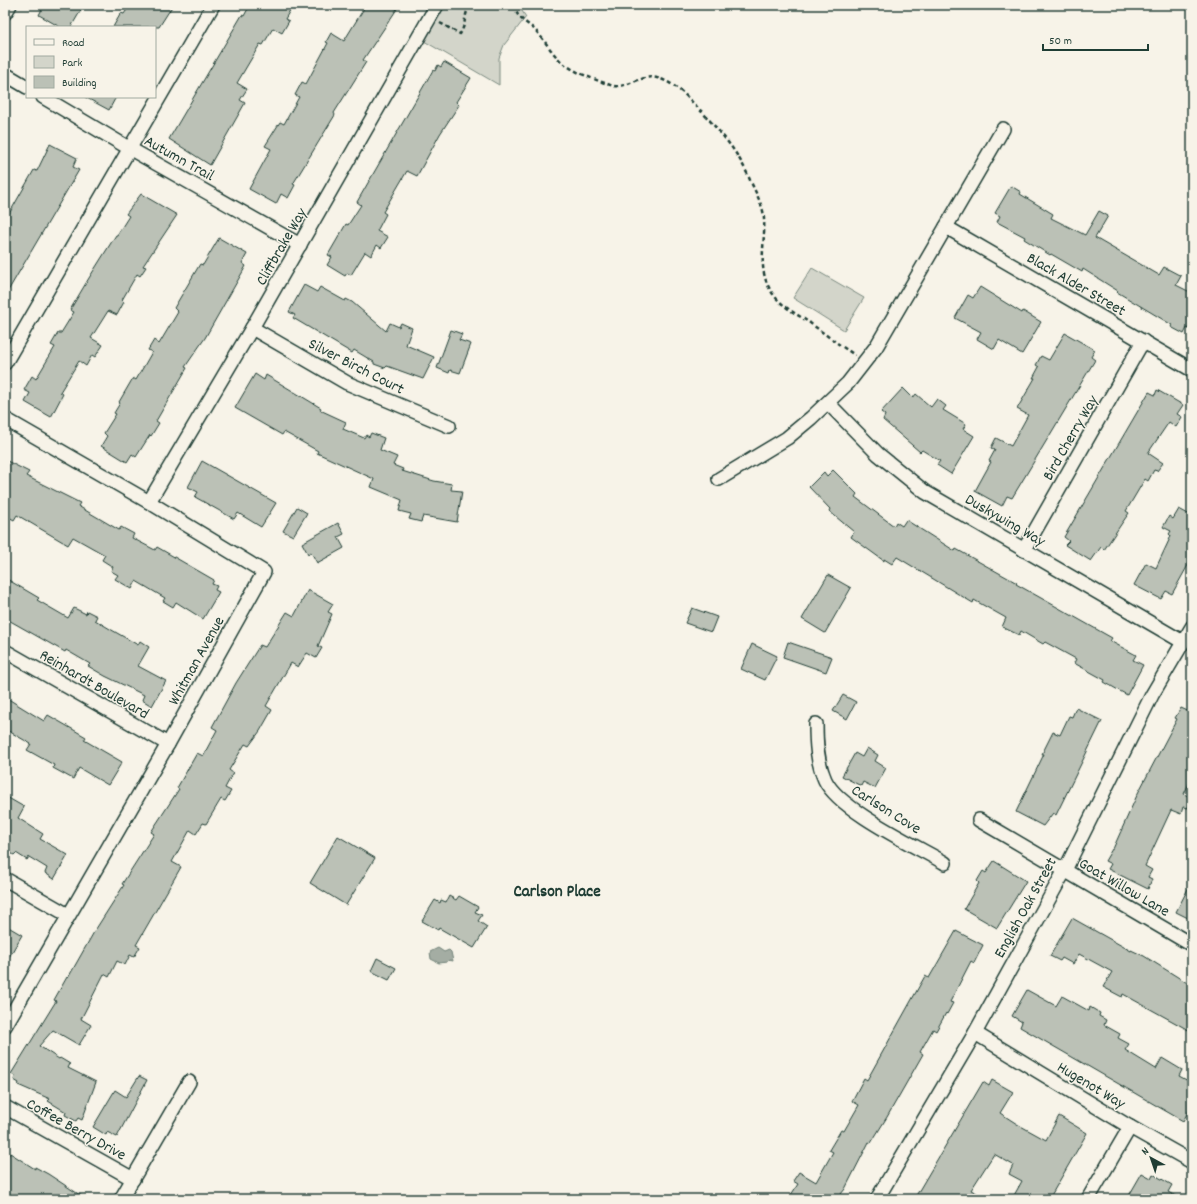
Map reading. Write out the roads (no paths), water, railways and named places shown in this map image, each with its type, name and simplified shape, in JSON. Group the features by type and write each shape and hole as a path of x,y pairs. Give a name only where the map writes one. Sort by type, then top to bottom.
{"street":[{"path":"5,13 10,5"},
{"path":"5,363 213,5"},
{"name":"Cliffbrake Way","path":"149,502 252,328 437,5"},
{"path":"5,74 26,86"},
{"name":"Autumn Trail","path":"46,98 300,245"},
{"path":"719,479 786,438 828,403 848,383 876,347 1003,129"},
{"name":"Black Alder Street","path":"946,227 1192,370"},
{"name":"Silver Birch Court","path":"252,328 347,383 449,426"},
{"name":"Bird Cherry Way","path":"1024,550 1143,341"},
{"name":"Duskywing Way","path":"828,403 878,454 925,492 1183,642"},
{"name":"Whitman Avenue","path":"5,419 149,502 264,572 168,744 5,1026"},
{"name":"English Oak Street","path":"877,1199 975,1033 1065,870 1152,695 1192,627"},
{"name":"Reinhardt Boulevard","path":"5,651 168,744"},
{"name":"Carlson Cove","path":"816,724 817,752 820,767 826,782 840,800 860,814 944,863"},
{"name":"Goat Willow Lane","path":"979,820 1192,945"},
{"path":"5,879 68,915"},
{"name":"Hugenot Way","path":"975,1033 1130,1127 1192,1162"},
{"path":"122,1199 189,1082"},
{"name":"Coffee Berry Drive","path":"5,1107 133,1179"},
{"path":"1088,1199 1130,1127"}],"district":[{"name":"Carlson Place","path":"557,890"}]}
